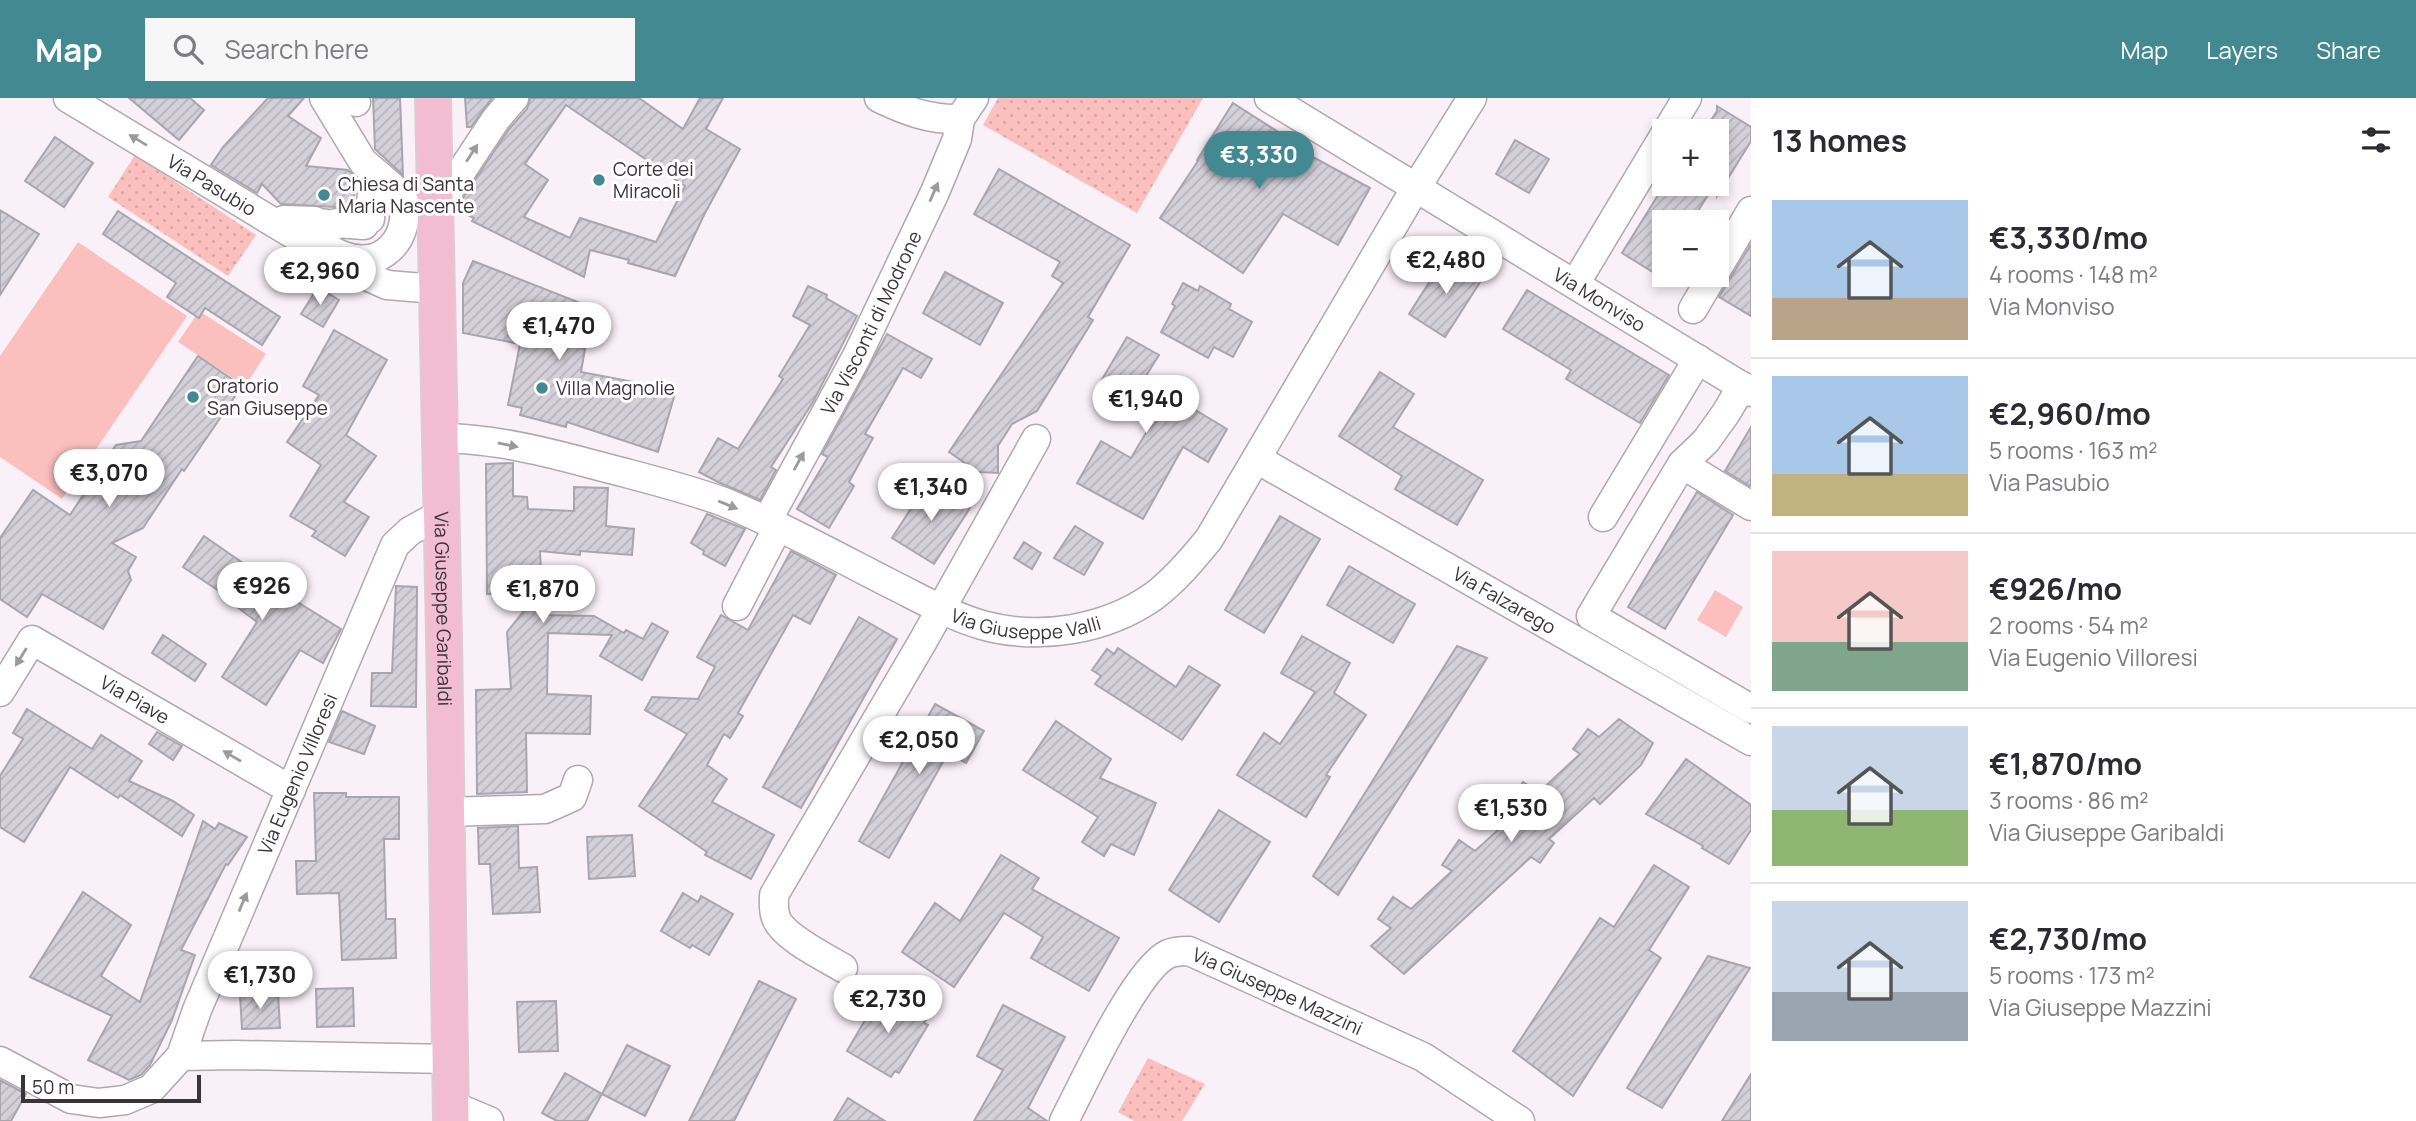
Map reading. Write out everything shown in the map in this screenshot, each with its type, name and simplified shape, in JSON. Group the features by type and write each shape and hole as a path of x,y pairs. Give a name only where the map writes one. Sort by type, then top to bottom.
{"main road":[{"name":"Via Giuseppe Garibaldi","path":"433,98 451,1113"}],"street":[{"name":"Via Pasubio","path":"68,98 349,268 387,285 436,289"},
{"path":"324,98 368,168 435,215 496,119 514,98"},
{"path":"879,98 927,117 967,108"},
{"name":"Via Monviso","path":"1269,98 1746,389"},
{"name":"Via Giuseppe Valli","path":"440,437 500,443 682,488 723,502 940,608 981,625 1036,632 1081,628 1129,611 1155,595 1188,565 1214,531 1472,98"},
{"path":"1674,119 1687,98"},
{"name":"Via Visconti di Modrone","path":"737,607 772,524 935,192 967,108"},
{"path":"1575,284 1652,156"},
{"path":"1729,249 1751,211"},
{"path":"1693,309 1706,287"},
{"path":"1603,517 1698,359"},
{"path":"1746,389 1706,441 1682,464 1591,616 1751,709"},
{"path":"843,968 786,932 776,920 774,895 1036,439"},
{"name":"Via Falzarego","path":"1257,459 1751,741"},
{"path":"1682,464 1751,506"},
{"name":"Via Eugenio Villoresi","path":"0,1061 71,1099 99,1103 125,1100 150,1088 181,1056 197,1010 395,545 410,531 441,514"},
{"name":"Via Piave","path":"0,692 32,640 291,790"},
{"path":"447,812 545,809 572,797 578,780"},
{"name":"Via Giuseppe Mazzini","path":"1064,1121 1132,993 1156,963 1168,954 1179,951 1189,951 1423,1057 1520,1121"},
{"path":"181,1056 450,1059"},
{"path":"451,1113 489,1121"}],"shaded area":[{"path":"998,98 1203,98 1137,213 983,125"},
{"path":"135,155 256,235 228,276 108,197"},
{"path":"78,242 187,316 62,499 0,457 0,356"},
{"path":"199,311 266,354 245,386 178,342"},
{"path":"1715,590 1743,607 1726,637 1697,620"},
{"path":"1148,1058 1205,1084 1182,1121 1134,1121 1118,1112"}],"building":[{"path":"129,98 190,98 204,110 179,140"},
{"path":"268,98 304,98 288,116 321,138 306,166 348,170 356,178 353,208 281,204 262,184 257,193 211,165 223,147"},
{"path":"373,98 400,98 403,175 375,149"},
{"path":"465,98 492,98 471,127 467,127"},
{"path":"530,98 639,98 683,129 700,98 723,98 706,129 740,149 675,276 590,250 584,277 472,221 474,218 460,211 459,204 509,129 527,109","holes":["566,105 685,186 656,242 580,218 570,238 524,217 548,180 525,164"]},
{"path":"1233,103 1300,146 1298,149 1370,188 1338,245 1283,214 1243,273 1160,218"},
{"path":"1717,106 1751,127 1751,141 1729,177 1729,119 1712,119"},
{"path":"55,137 93,163 64,207 25,181"},
{"path":"1515,140 1549,159 1529,193 1496,174"},
{"path":"999,169 1130,245 1088,317 1093,320 1037,411 1012,424 998,446 998,473 978,472 949,452 1063,283 1052,276 1060,262 974,214"},
{"path":"1658,196 1707,196 1699,210 1652,210 1652,272 1622,253"},
{"path":"0,210 39,234 0,295"},
{"path":"118,211 280,317 262,345 205,308 199,318 167,297 176,283 103,234"},
{"path":"1751,244 1751,316 1719,297 1725,287 1729,287 1729,280"},
{"path":"1446,256 1482,279 1445,337 1409,314"},
{"path":"473,261 578,302 569,345 585,349 581,372 676,390 658,452 567,422 566,427 520,415 522,408 508,405 520,344 463,333 463,283"},
{"path":"945,272 1003,303 980,345 923,313"},
{"path":"1183,283 1198,291 1200,286 1231,304 1229,309 1252,322 1233,357 1214,347 1208,358 1161,332 1175,306 1172,304"},
{"path":"808,286 827,295 826,298 857,316 813,402 771,467 776,470 760,500 699,472 718,438 738,449 783,379 779,376 810,325 793,316"},
{"path":"318,287 339,300 323,327 301,314"},
{"path":"1527,290 1669,375 1640,423 1566,379 1571,370 1503,329"},
{"path":"334,330 387,360 346,435 376,456 344,502 369,517 345,556 312,536 316,531 290,516 321,465 287,442 319,395 303,386"},
{"path":"887,334 932,359 921,378 903,368 865,434 873,438 849,482 854,486 829,528 797,509 828,457 822,454"},
{"path":"1127,337 1159,355 1144,379 1227,429 1208,462 1183,447 1143,519 1077,483 1101,441 1131,458 1153,421 1097,388"},
{"path":"198,356 242,386 143,528 112,543 136,557 128,571 131,580 103,629 42,594 27,617 0,599 0,538 33,490 70,515 116,445 141,441"},
{"path":"1380,372 1414,394 1393,427 1483,480 1457,525 1395,489 1402,476 1339,436"},
{"path":"1751,427 1751,485 1750,486 1725,471"},
{"path":"513,463 513,496 527,497 528,509 574,511 574,487 608,488 606,526 634,529 632,555 580,551 580,555 540,551 543,615 594,616 624,633 626,630 643,639 652,623 668,632 642,680 600,656 612,635 548,633 547,694 591,696 590,734 526,733 527,792 477,794 476,690 511,689 507,632 538,593 487,594 486,464"},
{"path":"928,482 970,508 934,564 892,538"},
{"path":"1697,492 1733,515 1665,629 1628,607"},
{"path":"707,514 745,529 725,566 703,554 704,551 691,543"},
{"path":"1280,516 1320,539 1264,633 1225,610"},
{"path":"1075,526 1103,543 1084,575 1054,558"},
{"path":"204,536 253,570 254,568 285,591 283,593 341,629 323,663 300,650 266,705 222,677 257,622 229,601 231,599 183,567"},
{"path":"1024,542 1041,553 1032,569 1014,558"},
{"path":"791,551 836,575 810,624 793,615 738,713 743,716 730,738 724,734 707,765 727,779 712,802 774,835 751,879 705,855 707,852 639,806 687,734 645,710 652,697 698,699 715,667 697,657 721,615 748,630"},
{"path":"1349,566 1415,604 1393,643 1327,605"},
{"path":"396,586 417,587 416,707 371,706 372,673 392,673"},
{"path":"859,617 897,639 801,808 763,787"},
{"path":"163,635 206,664 195,681 152,653"},
{"path":"1302,636 1350,663 1334,693 1366,715 1326,775 1330,777 1306,817 1237,775 1264,733 1280,744 1315,692 1281,673"},
{"path":"1457,646 1487,658 1338,895 1313,876"},
{"path":"1118,648 1176,687 1189,666 1220,685 1182,740 1095,684 1101,676 1092,670 1107,649 1114,654"},
{"path":"935,704 984,731 966,763 948,753 889,858 859,841"},
{"path":"27,709 92,749 101,735 142,761 129,781 173,801 194,815 182,836 120,795 118,798 70,767 24,842 0,827 0,776 23,739 13,733"},
{"path":"342,711 375,726 364,754 329,742"},
{"path":"1619,719 1653,743 1641,765 1600,804 1594,798 1549,839 1554,843 1540,863 1531,857 1404,974 1371,946 1391,928 1378,919 1393,897 1411,909 1452,871 1442,865 1459,840 1475,851 1520,810 1510,804 1523,782 1539,792 1580,754 1573,749 1588,729 1599,737"},
{"path":"1056,721 1111,759 1100,778 1156,803 1134,855 1111,844 1104,856 1082,842 1098,817 1023,770"},
{"path":"157,732 182,746 173,760 149,744"},
{"path":"1686,759 1751,805 1751,830 1729,864 1646,814"},
{"path":"314,793 346,793 346,797 399,797 399,839 384,839 386,919 395,919 396,958 342,960 339,893 297,894 296,861 316,861"},
{"path":"1219,810 1270,842 1219,922 1169,890"},
{"path":"203,821 215,829 219,823 247,837 228,865 226,864 181,950 195,955 172,1020 150,1065 141,1075 129,1080 88,1060 112,1016 30,977 83,892 131,925 101,976 140,1002"},
{"path":"518,826 519,868 537,867 540,912 493,914 490,864 479,864 478,828"},
{"path":"632,835 635,876 589,879 587,837"},
{"path":"1001,855 1039,878 1032,889 1119,938 1089,991 1031,958 1043,937 1004,913 954,987 902,952 935,903 960,921"},
{"path":"1654,865 1689,887 1649,950 1661,958 1573,1096 1513,1051 1600,918 1614,927"},
{"path":"683,893 698,902 701,896 733,914 709,955 692,945 690,948 661,931"},
{"path":"1708,956 1750,968 1662,1108 1627,1088"},
{"path":"759,981 796,999 734,1121 689,1121"},
{"path":"353,988 354,1026 317,1027 316,989"},
{"path":"882,991 927,1018 924,1023 928,1025 899,1073 895,1071 891,1077 847,1051"},
{"path":"278,993 280,1028 242,1029 240,995"},
{"path":"556,1001 558,1051 519,1052 517,1002"},
{"path":"1003,1005 1065,1037 1028,1108 1047,1121 974,1121 1003,1070 977,1056"},
{"path":"627,1045 670,1066 645,1116 602,1094"},
{"path":"565,1073 602,1094 587,1121 557,1121 542,1113"},
{"path":"1751,1074 1751,1121 1722,1121"},
{"path":"0,1080 26,1094 11,1121 0,1121"},
{"path":"848,1098 885,1121 834,1121"}],"place":[{"name":"Corte dei Miracoli","path":"599,180"},
{"name":"Chiesa di Santa Maria Nascente","path":"324,195"},
{"name":"Villa Magnolie","path":"542,388"},
{"name":"Oratorio San Giuseppe","path":"193,397"}]}
